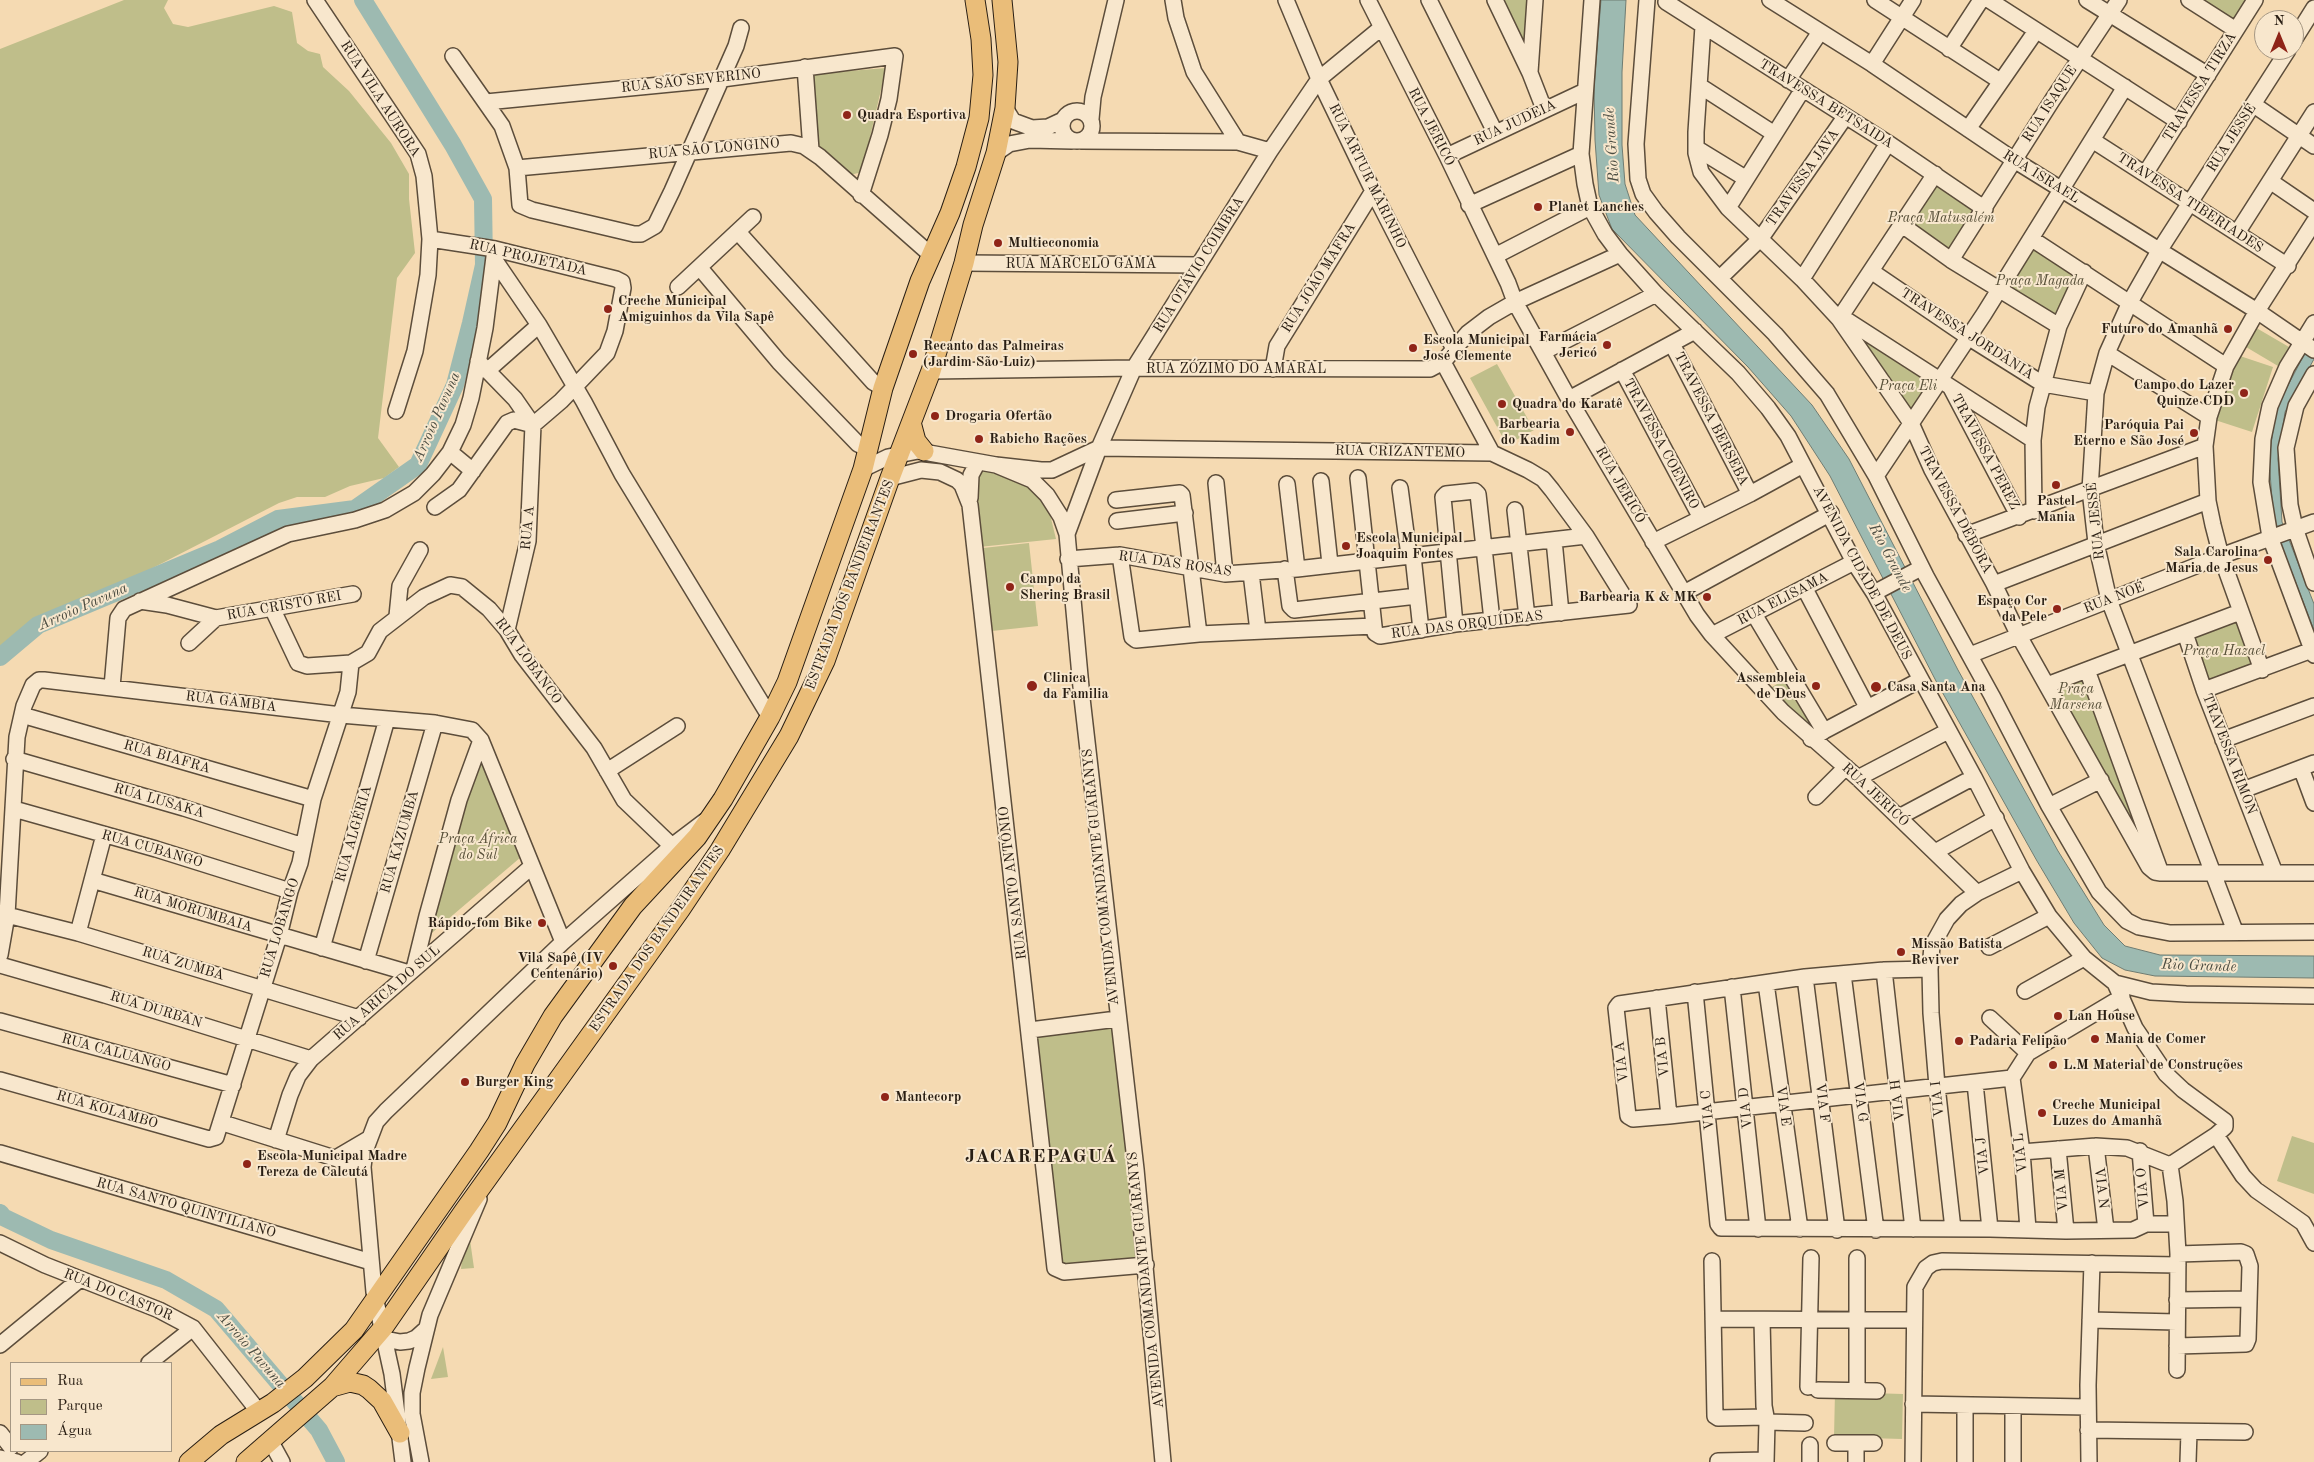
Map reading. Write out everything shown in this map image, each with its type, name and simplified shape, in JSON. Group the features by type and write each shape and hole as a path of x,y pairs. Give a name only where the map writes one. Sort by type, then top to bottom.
{"main road":[{"name":"ESTRADA DOS BANDEIRANTES","path":"188,1462 221,1435 266,1407 305,1378 354,1330 376,1301 492,1130 524,1064 553,1016 612,932 633,906 681,856 711,818 770,717 788,682 862,469 883,388 931,255 950,213 966,167 979,118 983,75 981,39 975,0"},
{"name":"ESTRADA DOS BANDEIRANTES","path":"246,1462 328,1391 384,1333 484,1182 680,910 720,850 772,764 802,709 825,661 890,478 912,426 931,371 996,153 1005,108 1008,62 1002,0"},
{"path":"912,426 916,441 924,451"},
{"path":"328,1391 350,1382 370,1389 382,1401 400,1433"}],"street":[{"name":"RUA VILA AURORA","path":"315,0 418,154 424,176 430,239 428,275 415,351 396,411"},
{"path":"1114,140 1092,123 1084,112 1068,116 1062,125 1064,135 1077,141 1089,136 1092,123 1093,98 1116,0"},
{"path":"1173,0 1176,18 1194,72 1238,142"},
{"name":"RUA ARTUR MARINHO","path":"1286,0 1320,79 1373,191 1454,349"},
{"name":"RUA JERICÓ","path":"1368,0 1447,156 1515,302 1569,399 1653,542 1712,635 1783,712 1817,735 1846,767 1977,893"},
{"path":"1429,0 1495,132"},
{"path":"1495,0 1530,73 1544,108"},
{"path":"1530,73 1535,0"},
{"name":"AVENIDA CIDADE DE DEUS","path":"1592,0 1581,154 1584,184 1590,207 1605,234 1620,254 1656,294 1738,373 1768,408 1788,436 1854,562 1879,590 1920,680 1996,818 2022,871 2049,916 2084,958 2115,983 2135,1028 2166,1074 2226,1123 2225,1127 2216,1135"},
{"name":"RUA ISRAEL","path":"1770,0 1872,64 2014,160 2256,311 2307,346"},
{"path":"1875,0 2000,81"},
{"path":"1872,64 1913,0"},
{"path":"1949,48 1981,0"},
{"path":"1988,0 2079,60 2179,122"},
{"path":"2087,0 2208,75"},
{"name":"RUA ISAQUE","path":"1951,260 2118,0"},
{"path":"2189,0 2236,30"},
{"name":"TRAVESSA TIRZA","path":"2145,174 2254,0"},
{"path":"2304,23 2314,6 2307,0"},
{"path":"1667,1 1646,7 1636,144 1638,179 1643,194 1678,237 1775,334 1827,394 1876,476 1916,571 1970,655 2049,806 2099,892 2126,921 2139,927 2170,933 2235,931 2314,932"},
{"name":"TRAVESSA BETSAIDA","path":"1667,1 1703,26 1888,143 1985,209"},
{"name":"TRAVESSA DÉBORA","path":"1703,26 1696,148 1700,172 1728,208 1761,238 1840,318 1912,423 1932,470 1994,584 2019,636 2143,858 2155,872 2161,874"},
{"path":"453,56 502,126 518,168 518,199 524,208 634,234 641,234 655,226 691,151 722,79 736,46 740,28"},
{"name":"RUA OTÁVIO COIMBRA","path":"1066,534 1098,448 1134,368 1198,265 1270,151 1320,79 1381,28"},
{"path":"1968,129 2036,31"},
{"path":"1788,80 1820,32"},
{"name":"RUA SÃO SEVERINO","path":"486,102 722,79 894,56 889,99 880,135 860,195"},
{"name":"RUA JESSÉ","path":"2235,931 2109,600 2096,543 2090,490 2096,393 2107,353 2130,302 2160,251 2282,60"},
{"path":"806,67 811,150"},
{"path":"1700,86 1774,134"},
{"path":"1876,476 1912,423 1946,384 1968,337 2032,239 2125,87"},
{"path":"1728,208 1745,178 1803,90"},
{"name":"RUA JUDEIA","path":"1447,156 1544,108 1584,91"},
{"path":"1005,108 1013,121 1032,128 1048,127 1068,116 1093,98"},
{"path":"2254,105 2314,146"},
{"path":"2237,233 2314,112"},
{"name":"TRAVESSA JAVA","path":"1720,278 1761,238 1845,117"},
{"path":"996,153 1010,144 1030,140 1238,142 1270,151"},
{"name":"TRAVESSA TIBERIADES","path":"2092,140 2288,266"},
{"name":"RUA SÃO LONGINO","path":"518,168 791,143 811,150 860,195 931,255"},
{"path":"1802,279 1888,143"},
{"path":"1696,148 1745,178"},
{"path":"1469,205 1581,154"},
{"path":"1935,174 1840,318 2033,440"},
{"path":"2270,181 2314,211"},
{"name":"RUA JOÃO MAFRA","path":"1273,369 1277,346 1373,191"},
{"path":"1495,256 1590,207"},
{"path":"678,287 753,217"},
{"path":"2262,670 2221,556 2208,501 2205,446 2209,417 2226,366 2256,311 2288,266 2314,222"},
{"path":"1902,226 1951,260 2059,326"},
{"path":"738,232 873,382 883,388"},
{"name":"RUA PROJETADA","path":"430,239 616,279 622,284 612,343 606,353 574,387"},
{"path":"2032,239 2226,366"},
{"path":"488,250 539,325 622,474 770,717"},
{"path":"112,687 118,618 124,609 288,534 355,520 386,510 414,492 433,474 450,452 466,416 482,366 488,250"},
{"path":"1492,453 1443,362 1477,325 1515,302 1620,254"},
{"name":"RUA MARCELO GAMA","path":"964,263 1198,265"},
{"path":"700,268 779,362 858,444 868,449"},
{"name":"TRAVESSA JORDÂNIA","path":"1871,271 1968,337 2044,384 2096,393"},
{"path":"2034,511 2033,440 2037,407 2059,326 2084,272"},
{"path":"1543,352 1656,294"},
{"path":"2204,690 2313,653 2271,537 2261,482 2263,439 2270,406 2287,367 2307,346 2314,323"},
{"path":"482,366 539,325"},
{"path":"1569,399 1695,331"},
{"name":"TRAVESSA BERSEBA","path":"1672,344 1750,494"},
{"path":"2107,353 2209,417"},
{"name":"RUA ZÓZIMO DO AMARAL","path":"931,371 1134,368 1424,370 1443,362"},
{"path":"482,366 515,399 533,424"},
{"name":"TRAVESSA COENIRO","path":"1622,370 1701,518"},
{"path":"2314,374 2296,406 2286,448 2288,494 2293,529 2314,581"},
{"name":"TRAVESSA PEREZ","path":"1946,384 2018,517"},
{"path":"533,424 574,387"},
{"path":"435,507 460,490 507,423 514,420 533,424"},
{"name":"RUA A","path":"507,630 528,541 533,424"},
{"path":"1966,535 2205,446"},
{"path":"996,464 1052,470 1098,448"},
{"name":"RUA CRIZANTEMO","path":"1098,448 1492,453 1542,479 1586,536 1629,605"},
{"name":"AVENIDA COMANDANTE GUARANYS","path":"862,469 872,463 899,455 924,451 996,464 1020,474 1037,485 1047,495 1061,517 1066,534 1117,1019 1146,1265 1163,1462"},
{"path":"450,452 473,471"},
{"path":"890,478 921,470 932,470 948,476 954,474 957,468 955,460 949,455"},
{"path":"970,505 972,470 978,462"},
{"path":"1653,542 1804,465"},
{"name":"RUA SANTO ANTÔNIO","path":"948,476 962,485 970,505 1030,1030 1055,1268 1064,1272 1146,1265"},
{"path":"1358,478 1374,626"},
{"path":"1321,481 1330,564"},
{"path":"1216,483 1225,574"},
{"path":"1288,484 1291,568 1290,606 1294,610 1417,596"},
{"path":"1400,488 1408,548 1413,556 1421,630"},
{"path":"1455,624 1443,496 1475,491 1478,494 1492,620"},
{"path":"1116,500 1180,493 1184,499 1198,634"},
{"path":"1994,584 2208,501"},
{"path":"1515,510 1527,617"},
{"path":"1117,521 1185,513"},
{"path":"1684,592 1830,513"},
{"name":"RUA NOÉ","path":"1970,655 2221,556 2314,522"},
{"name":"RUA DAS ROSAS","path":"1068,559 1120,555 1225,574 1251,573 1586,536"},
{"path":"1554,540 1561,613"},
{"path":"397,616 400,586 420,550"},
{"name":"RUA DAS ORQUÍDEAS","path":"1120,555 1134,639 1198,634 1374,626 1375,633 1380,636 1455,624 1629,605"},
{"name":"RUA ELISAMA","path":"1712,635 1854,562"},
{"path":"1879,590 1916,571"},
{"name":"RUA DAS ROSAS","path":"1251,573 1258,631"},
{"name":"RUA LOBANCO","path":"351,663 368,652 380,631 397,616 424,597 450,584 457,585 472,594 489,609 507,630 527,662 586,737 624,800 672,846"},
{"path":"1804,589 1867,707"},
{"name":"RUA CRISTO REI","path":"140,602 167,605 216,618 353,594"},
{"path":"272,608 298,663 307,666 351,663 348,692 341,715"},
{"path":"2047,685 2240,612"},
{"path":"1754,614 1817,735 1920,680"},
{"name":"RUA CRISTO REI","path":"188,643 216,618"},
{"name":"TRAVESSA RIMON","path":"2185,633 2204,690 2275,873"},
{"path":"2087,670 2161,874 2214,872 2314,873"},
{"name":"RUA GÂMBIA","path":"0,955 7,915 14,809 14,759 22,715 33,686 39,680 341,715 435,723 472,730 481,740"},
{"path":"2223,740 2314,706"},
{"name":"RUA BIAFRA","path":"22,715 313,799"},
{"name":"RUA LOBANGO","path":"213,1140 216,1138 222,1123 246,1038 279,936 290,891 300,863 313,799 341,715"},
{"name":"RUA ALGÉRIA","path":"322,948 387,719"},
{"name":"RUA KAZUMBA","path":"366,961 435,723"},
{"path":"607,771 677,726"},
{"path":"1858,778 1948,731"},
{"path":"481,740 563,942"},
{"path":"412,971 459,800 481,740"},
{"name":"RUA LUSAKA","path":"14,759 184,808 302,846"},
{"path":"2243,790 2307,766 2314,803"},
{"path":"1816,797 1846,767"},
{"path":"1899,817 1974,777"},
{"path":"2049,806 2101,780"},
{"name":"RUA CUBANGO","path":"14,809 156,848 290,891"},
{"name":"ESTRADA DOS BANDEIRANTES","path":"384,1333 376,1301 371,1262 363,1166 376,1122 563,942 672,846 690,831 711,818"},
{"path":"1935,852 1996,818"},
{"path":"78,933 104,835"},
{"name":"RUA ARICA DO SUL","path":"276,1140 292,1089 298,1076 311,1059 531,867"},
{"name":"VIA I","path":"1953,1229 1936,1086 1930,1013 1932,946 1940,930 1961,904 1977,893 2022,871"},
{"name":"RUA MORUMBAIA","path":"92,880 366,961 412,971"},
{"name":"RUA ZUMBA","path":"7,915 78,933 359,1018"},
{"path":"1989,947 2049,916"},
{"path":"2025,991 2084,958"},
{"name":"RUA DURBAN","path":"0,965 311,1059"},
{"path":"1657,998 1805,977 1884,970 1930,969"},
{"name":"VIA H","path":"1884,970 1914,1229"},
{"name":"VIA G","path":"1843,974 1876,1230"},
{"name":"VIA F","path":"1805,977 1837,1230"},
{"name":"VIA E","path":"1766,983 1800,1229"},
{"path":"2115,983 2150,992 2314,996"},
{"name":"VIA D","path":"1732,987 1747,1108 1758,1229"},
{"name":"VIA C","path":"1695,992 1718,1224 1721,1228 1758,1229"},
{"path":"1669,1116 2012,1078 2028,1053 2122,997"},
{"name":"VIA A","path":"1657,998 1616,1006 1629,1118 1669,1116"},
{"name":"VIA B","path":"1657,998 1669,1116"},
{"path":"1990,1018 2028,1053"},
{"path":"1030,1030 1117,1019"},
{"name":"RUA CALUANGO","path":"0,1021 233,1085"},
{"name":"VIA L","path":"2012,1078 2022,1152 2028,1229"},
{"name":"RUA KOLAMBO","path":"0,1080 213,1140"},
{"name":"VIA J","path":"1975,1082 1990,1229"},
{"path":"222,1123 363,1166"},
{"path":"2170,1165 2216,1135 2238,1169 2256,1190 2309,1222 2314,1243"},
{"path":"336,1158 370,1138"},
{"path":"2022,1152 2096,1146 2127,1148 2170,1165"},
{"name":"VIA N","path":"2096,1146 2106,1230"},
{"name":"VIA M","path":"2058,1149 2066,1231"},
{"name":"VIA O","path":"2140,1152 2146,1224"},
{"name":"RUA SANTO QUINTILIANO","path":"0,1153 371,1262"},
{"path":"2170,1165 2178,1259 2177,1370"},
{"path":"421,1462 412,1414 412,1393 426,1329 437,1295 476,1208 484,1182"},
{"path":"1758,1229 2028,1229 2066,1231 2133,1230 2146,1224 2176,1224"},
{"name":"RUA DO CASTOR","path":"0,1242 9,1249 79,1280 159,1310 193,1328 266,1407"},
{"path":"1913,1462 1913,1320 1917,1281 1926,1268 1933,1263 1942,1261 2092,1263 2178,1259 2241,1252 2246,1254 2250,1266 2248,1338 2243,1345 2177,1346"},
{"path":"1811,1258 1810,1320 1813,1388 1877,1391"},
{"path":"1856,1390 1857,1258"},
{"path":"1712,1261 1716,1416 1718,1418 1804,1423"},
{"path":"2089,1462 2088,1407 2092,1263"},
{"path":"0,1344 79,1280"},
{"path":"2177,1300 2249,1299"},
{"path":"1713,1320 1913,1320"},
{"path":"1718,1460 1766,1461 1762,1320"},
{"path":"2090,1320 2177,1322"},
{"path":"150,1362 193,1328"},
{"path":"384,1333 400,1342 416,1338 426,1329"},
{"path":"384,1333 403,1462"},
{"path":"1913,1404 2088,1407"},
{"path":"1965,1405 1965,1462"},
{"path":"2013,1406 2014,1462"},
{"path":"2088,1430 2245,1432"},
{"path":"2188,1462 2189,1432"},
{"path":"0,1433 10,1446"},
{"path":"270,1442 282,1462"},
{"path":"1835,1443 1874,1443"},
{"path":"1856,1443 1856,1462"},
{"path":"1810,1445 1810,1462"},
{"path":"15,1452 24,1462 39,1452"},
{"path":"0,1458 17,1462"}],"green space":[{"path":"124,0 168,0 164,8 173,24 188,27 274,6 292,12 297,43 308,51 320,54 323,67 349,91 391,143 409,174 409,199 415,253 397,278 378,438 399,467 384,478 350,486 325,497 297,497 279,503 137,576 57,612 30,626 0,646 0,49"},
{"path":"1499,0 1529,0 1524,60"},
{"path":"2195,0 2252,0 2235,26"},
{"path":"886,68 862,172 850,175 818,148 812,74"},
{"name":"Praça Matusalém","path":"1934,178 1979,210 1950,255 1904,227"},
{"name":"Praça Magada","path":"2031,243 2076,272 2054,321 2003,290"},
{"path":"2253,326 2289,347 2278,366 2241,344"},
{"name":"Praça Eli","path":"1852,331 1932,381 1909,418"},
{"name":"Campo do Lazer Quinze CDD","path":"2237,355 2273,367 2252,432 2215,420"},
{"name":"Quadra do Karatê","path":"1497,364 1534,430 1507,445 1470,378"},
{"path":"981,465 1032,486 1047,502 1056,539 979,547 973,502"},
{"name":"Campo da Shering Brasil","path":"1029,543 1038,626 992,631 983,548"},
{"name":"Praça Hazael","path":"2242,617 2259,664 2207,685 2188,637"},
{"name":"Praça Marsena","path":"2086,674 2156,875 2051,687"},
{"path":"1792,675 1817,734 1767,690"},
{"name":"Praça África do Sul","path":"472,742 521,857 413,949"},
{"path":"1115,1027 1145,1264 1075,1270 1056,1261 1036,1035"},
{"path":"2292,1136 2314,1143 2314,1194 2277,1181"},
{"path":"470,1240 474,1268 461,1269 462,1258"},
{"path":"443,1347 448,1377 431,1379"},
{"path":"1835,1392 1903,1394 1902,1439 1834,1437"}],"water":[{"name":"Rio Grande","path":"1601,0 1626,0 1622,72 1622,145 1625,184 1635,215 1812,405 1849,459 1958,670 2058,851 2104,925 2125,946 2160,955 2314,956 2314,978 2155,976 2125,970 2102,958 2074,923 1936,681 1830,476 1791,416 1748,367 1612,229 1599,195 1595,140 1594,87"},
{"path":"2314,336 2314,359 2285,412 2278,459 2282,522 2314,604 2314,630 2274,526 2269,459 2276,408"}],"waterway":[{"name":"Arroio Pavuna","path":"0,657 38,625 220,549 278,519 355,509 418,465 455,385 471,323 484,265 483,199 453,145 363,0"},
{"name":"Arroio Pavuna","path":"0,1213 3,1217 51,1240 166,1280 216,1309 319,1430 336,1462"}],"place":[{"name":"Quadra Esportiva","path":"847,115"},
{"name":"Planet Lanches","path":"1538,207"},
{"name":"Multieconomia","path":"998,243"},
{"name":"Creche Municipal Amiguinhos da Vila Sapê","path":"608,309"},
{"name":"Futuro do Amanhã","path":"2228,329"},
{"name":"Farmácia Jericó","path":"1607,345"},
{"name":"Escola Municipal José Clemente","path":"1413,348"},
{"name":"Recanto das Palmeiras (Jardim São Luiz)","path":"913,354"},
{"name":"Campo do Lazer Quinze CDD","path":"2244,393"},
{"name":"Quadra do Karatê","path":"1502,404"},
{"name":"Drogaria Ofertão","path":"935,416"},
{"name":"Barbearia do Kadim","path":"1570,432"},
{"name":"Paróquia Pai Eterno e São José","path":"2194,433"},
{"name":"Rabicho Rações","path":"979,439"},
{"name":"Pastel Mania","path":"2056,485"},
{"name":"Escola Municipal Joaquim Fontes","path":"1346,546"},
{"name":"Sala Carolina Maria de Jesus","path":"2268,560"},
{"name":"Campo da Shering Brasil","path":"1010,587"},
{"name":"Barbearia K & MK","path":"1707,597"},
{"name":"Espaço Cor da Pele","path":"2057,609"},
{"name":"Clinica da Familia","path":"1032,686"},
{"name":"Assembleia de Deus","path":"1816,686"},
{"name":"Casa Santa Ana","path":"1876,687"},
{"name":"Rápido-fom Bike","path":"542,923"},
{"name":"Missão Batista Reviver","path":"1901,952"},
{"name":"Vila Sapê (IV Centenário)","path":"613,966"},
{"name":"Lan House","path":"2058,1016"},
{"name":"Mania de Comer","path":"2095,1039"},
{"name":"Padaria Felipão","path":"1959,1041"},
{"name":"L.M Material de Construções","path":"2053,1065"},
{"name":"Burger King","path":"465,1082"},
{"name":"Mantecorp","path":"885,1097"},
{"name":"Creche Municipal Luzes do Amanhã","path":"2042,1113"},
{"name":"Escola Municipal Madre Tereza de Calcutá","path":"247,1164"}],"district":[{"name":"JACAREPAGUÁ","path":"1041,1157"}]}
